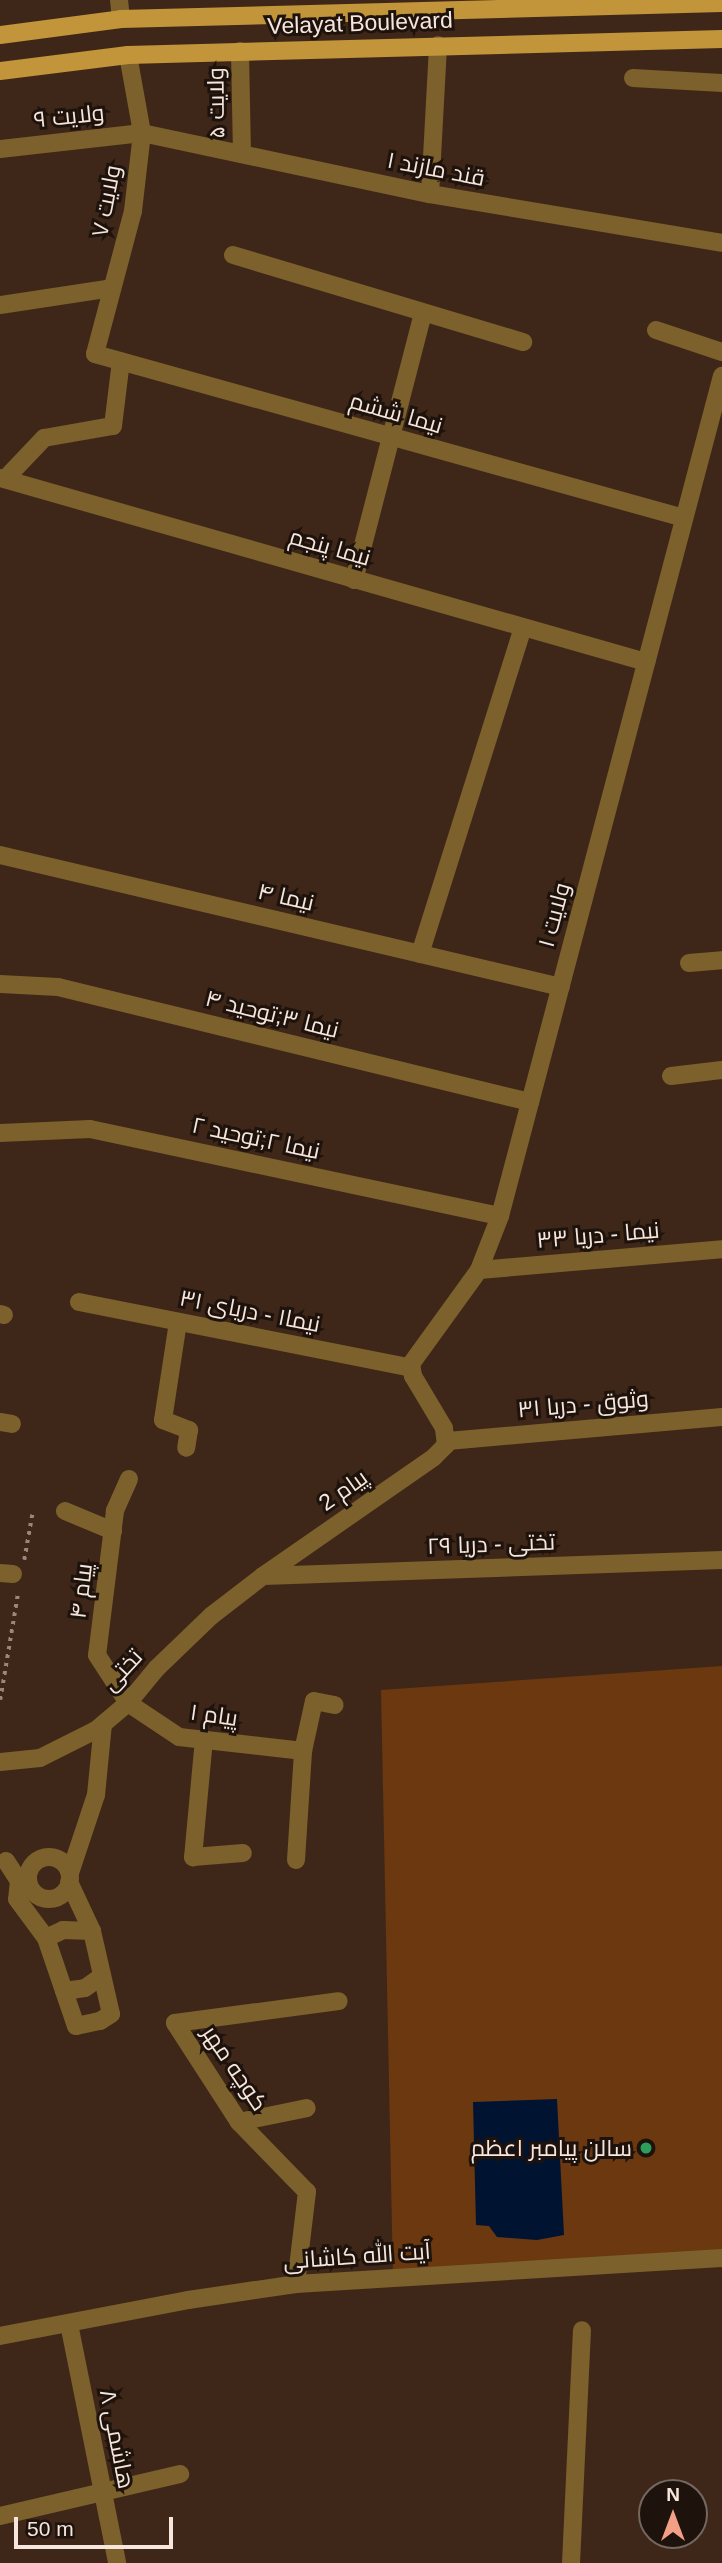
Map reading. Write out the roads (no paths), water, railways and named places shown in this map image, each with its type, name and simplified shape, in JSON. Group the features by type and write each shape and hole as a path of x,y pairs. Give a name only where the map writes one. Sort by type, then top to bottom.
{"main road":[{"name":"Velayat Boulevard","path":"0,35 121,19 440,5 722,3"},
{"name":"Velayat Boulevard","path":"0,72 128,55 722,39"}],"street":[{"path":"119,0 121,19"},
{"path":"430,194 438,45"},
{"name":"ولایت ۵","path":"240,51 242,154"},
{"name":"ولایت ۷","path":"95,354 133,211 142,133 128,55"},
{"path":"633,78 722,83"},
{"name":"قند مازند ۱","path":"142,133 430,194 722,243"},
{"name":"ولایت ۹","path":"0,149 142,133"},
{"path":"233,256 523,342"},
{"path":"0,305 112,288"},
{"path":"354,580 423,313"},
{"path":"656,330 722,352"},
{"name":"نیما ششم","path":"95,354 684,519"},
{"path":"2,478 44,438 113,426 121,361"},
{"name":"ولایت ۱","path":"411,1368 413,1359 479,1270 500,1216 684,519 719,403 722,376"},
{"name":"نیما پنجم","path":"2,478 646,662"},
{"path":"420,954 523,628"},
{"name":"نیما ۴","path":"0,855 561,987"},
{"path":"689,963 722,960"},
{"name":"نیما ۳;توحید ۴","path":"0,984 58,987 530,1102"},
{"path":"671,1076 722,1070"},
{"name":"نیما ۲;توحید ۲","path":"0,1133 90,1129 500,1216"},
{"name":"نیما - دریا ۳۳","path":"479,1270 722,1249"},
{"name":"نیما۱ - دریای ۳۱","path":"79,1302 411,1368"},
{"path":"178,1322 163,1420 189,1430 186,1448"},
{"path":"411,1368 444,1427 448,1441"},
{"name":"وثوق - دریا ۳۱","path":"448,1441 722,1417"},
{"name":"پیام 2","path":"262,1576 434,1457 448,1441"},
{"name":"پیام ۴","path":"128,1703 97,1655 115,1510 129,1479"},
{"path":"65,1510 113,1531"},
{"name":"تختی - دریا ۲۹","path":"262,1576 722,1560"},
{"name":"تختی","path":"0,1762 40,1758 103,1724 128,1703 190,1636 262,1576"},
{"path":"296,1860 303,1751 314,1701 335,1705"},
{"name":"پیام ۱","path":"128,1703 179,1737 303,1751"},
{"path":"6,1861 35,1895 51,1900 66,1892 96,1795 103,1724"},
{"path":"204,1740 193,1857 243,1853"},
{"path":"48,1856 64,1861 70,1878 92,1931 111,2014 100,2021 76,2026 46,1938 18,1899 23,1880 33,1864 48,1856"},
{"path":"46,1938 63,1930 92,1931"},
{"path":"64,1990 85,1988 102,1976"},
{"name":"کوچه مهر","path":"296,2284 307,2192 239,2122 175,2023 339,2001"},
{"path":"239,2122 307,2108"},
{"name":"آیت الله کاشانی","path":"0,2336 188,2300 296,2284 722,2258"},
{"name":"هاشمی ۸","path":"69,2324 117,2563"},
{"path":"571,2563 582,2330"},
{"path":"0,2515 180,2474"}],"water":[{"path":"557,2099 564,2235 537,2240 497,2237 489,2226 476,2225 473,2102"}],"place":[{"name":"سالن پیامبر اعظم","path":"646,2148"}]}
